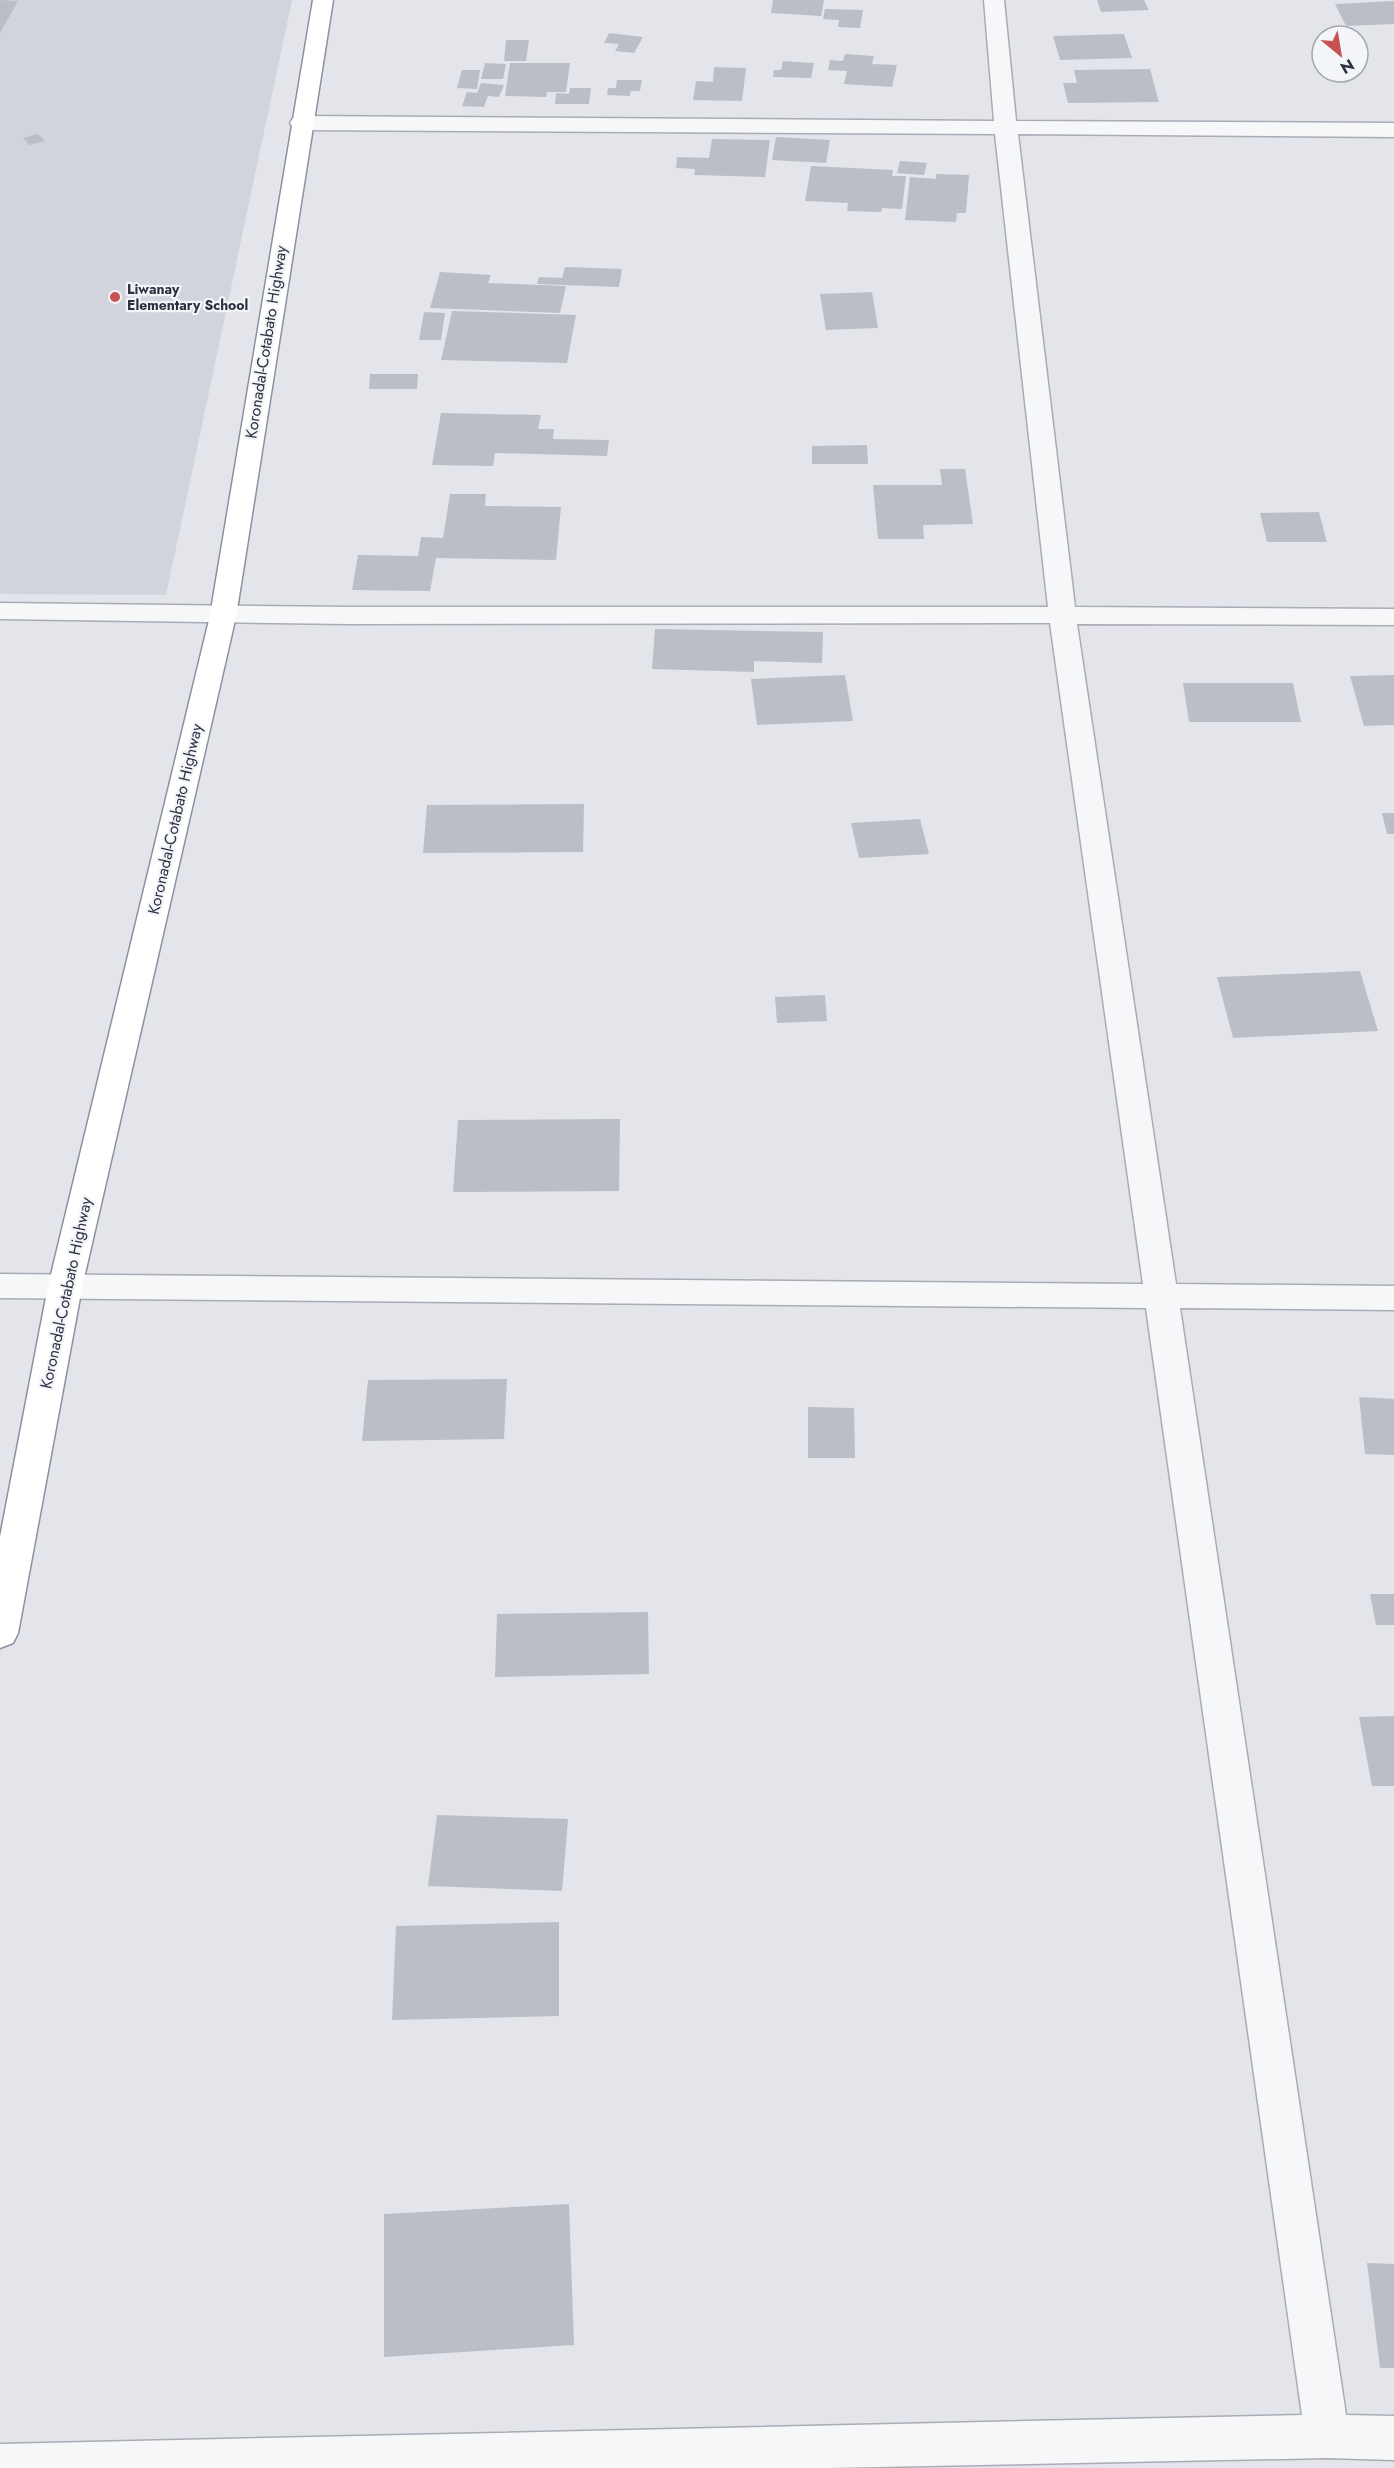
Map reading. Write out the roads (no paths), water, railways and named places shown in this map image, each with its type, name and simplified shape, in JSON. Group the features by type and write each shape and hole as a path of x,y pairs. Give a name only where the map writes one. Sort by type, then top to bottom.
{"highway":[{"name":"Koronadal-Cotabato Highway","path":"0,1633 65,1287 223,616 301,123 323,0"}],"street":[{"path":"994,0 1006,129 1062,614 1327,2436"},
{"path":"301,123 1394,130"},
{"path":"0,611 223,616 1062,614 1394,617"},
{"path":"0,1286 1394,1298"},
{"path":"0,2466 1327,2436 1394,2438"}],"place":[{"name":"Liwanay Elementary School","path":"115,297"}]}
